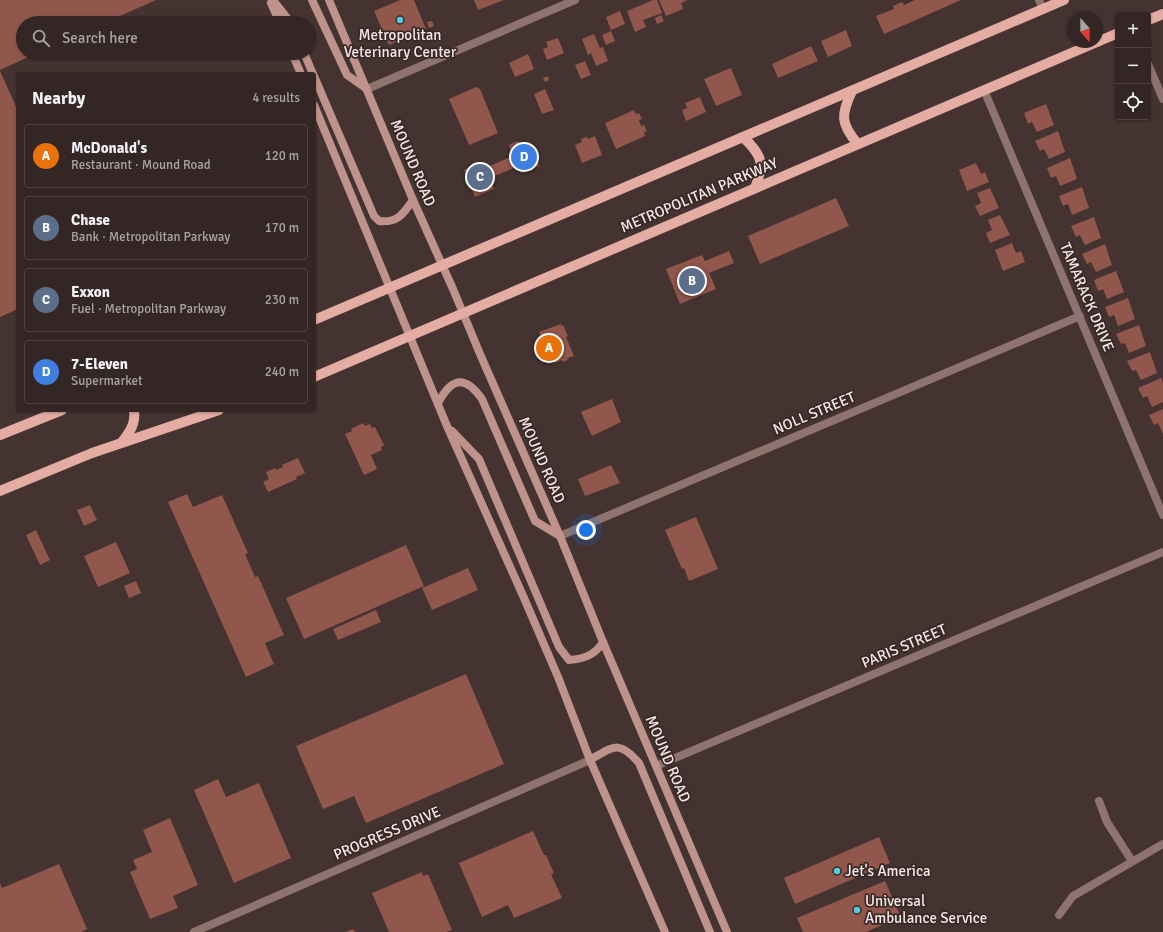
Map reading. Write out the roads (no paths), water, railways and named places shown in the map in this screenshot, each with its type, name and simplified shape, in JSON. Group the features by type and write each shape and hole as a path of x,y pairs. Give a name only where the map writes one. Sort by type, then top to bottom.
{"main road":[{"path":"271,0 277,16"},
{"path":"271,0 285,16"},
{"path":"312,0 347,75 367,89"},
{"name":"MOUND ROAD","path":"329,0 413,200 443,265 560,536 603,642 727,932"},
{"path":"316,319 852,91 1041,4 1064,0"},
{"path":"1151,19 1163,14"},
{"name":"METROPOLITAN PARKWAY","path":"1103,39 1115,34"},
{"name":"METROPOLITAN PARKWAY","path":"316,376 1083,48"},
{"path":"295,60 300,72"},
{"path":"307,60 313,72"},
{"path":"316,80 374,216 379,221 387,222 394,220 404,214 413,200"},
{"path":"852,91 846,104 843,121 846,129 858,144"},
{"path":"316,110 447,426 551,663 590,760 665,932"},
{"path":"744,137 757,151 760,159 761,166 755,188"},
{"path":"438,403 444,392 458,382 465,382 474,388 482,399 535,521 560,536"},
{"path":"0,435 57,412"},
{"path":"122,442 133,426 135,418 134,412"},
{"path":"0,491 92,453 203,412"},
{"path":"447,426 479,459 559,647 566,657 569,660 584,658 598,650 603,642"},
{"path":"590,760 614,747 622,748 628,751 638,763 710,932"}],"street":[{"path":"367,89 575,0"},
{"path":"1151,71 1163,99"},
{"name":"TAMARACK DRIVE","path":"984,90 1163,515"},
{"name":"NOLL STREET","path":"560,536 1080,316"},
{"name":"PARIS STREET","path":"656,766 1163,552"},
{"name":"PROGRESS DRIVE","path":"194,932 590,760"},
{"path":"1100,801 1108,822 1132,861"},
{"path":"1059,915 1073,896 1163,844"}],"place":[{"name":"Metropolitan Veterinary Center","path":"400,20"},
{"name":"7-Eleven","path":"524,157"},
{"name":"Exxon","path":"480,177"},
{"name":"Chase","path":"692,281"},
{"name":"McDonald's","path":"549,348"},
{"name":"Jet's America","path":"837,871"},
{"name":"Universal Ambulance Service","path":"857,910"}]}
